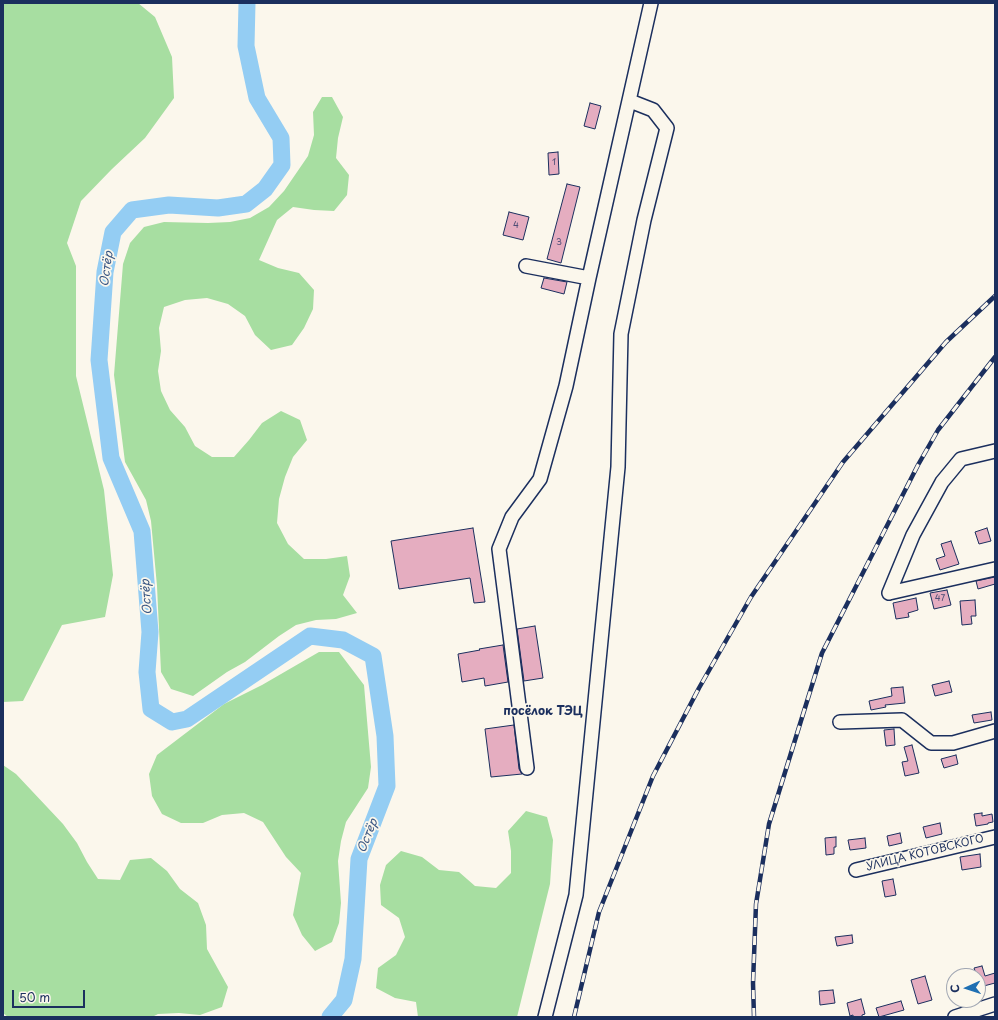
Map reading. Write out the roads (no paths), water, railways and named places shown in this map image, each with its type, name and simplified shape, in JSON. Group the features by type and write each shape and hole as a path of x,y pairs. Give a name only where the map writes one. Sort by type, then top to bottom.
{"street":[{"path":"527,768 499,549 512,517 540,479 566,386 589,278 652,4"},
{"path":"545,1017 576,895 618,467 621,334 644,220 667,128 653,110 630,101"},
{"path":"526,266 589,278"},
{"path":"995,451 961,459 942,482 913,535 889,593 995,569"},
{"path":"840,722 902,720 931,743 953,743 995,731"},
{"name":"УЛИЦА КОТОВСКОГО","path":"856,870 995,837"},
{"path":"955,1017 995,1004"}],"waterway":[{"name":"Остёр","path":"247,3 246,46 257,98 281,138 282,165 265,189 246,204 218,208 169,205 132,210 113,232 105,272 99,360 111,458 142,531 150,632 147,672 151,709 172,722 187,719 310,636 343,640 373,656 385,736 387,786 359,859 353,959 344,1000 330,1017"}],"railway":[{"path":"574,1017 599,912 653,776 699,688 751,597 843,462 946,342 995,296"},
{"path":"754,1017 753,983 756,904 769,824 822,653 918,465 938,430 995,357"}],"district":[{"name":"посёлок ТЭЦ","path":"543,712"}]}
